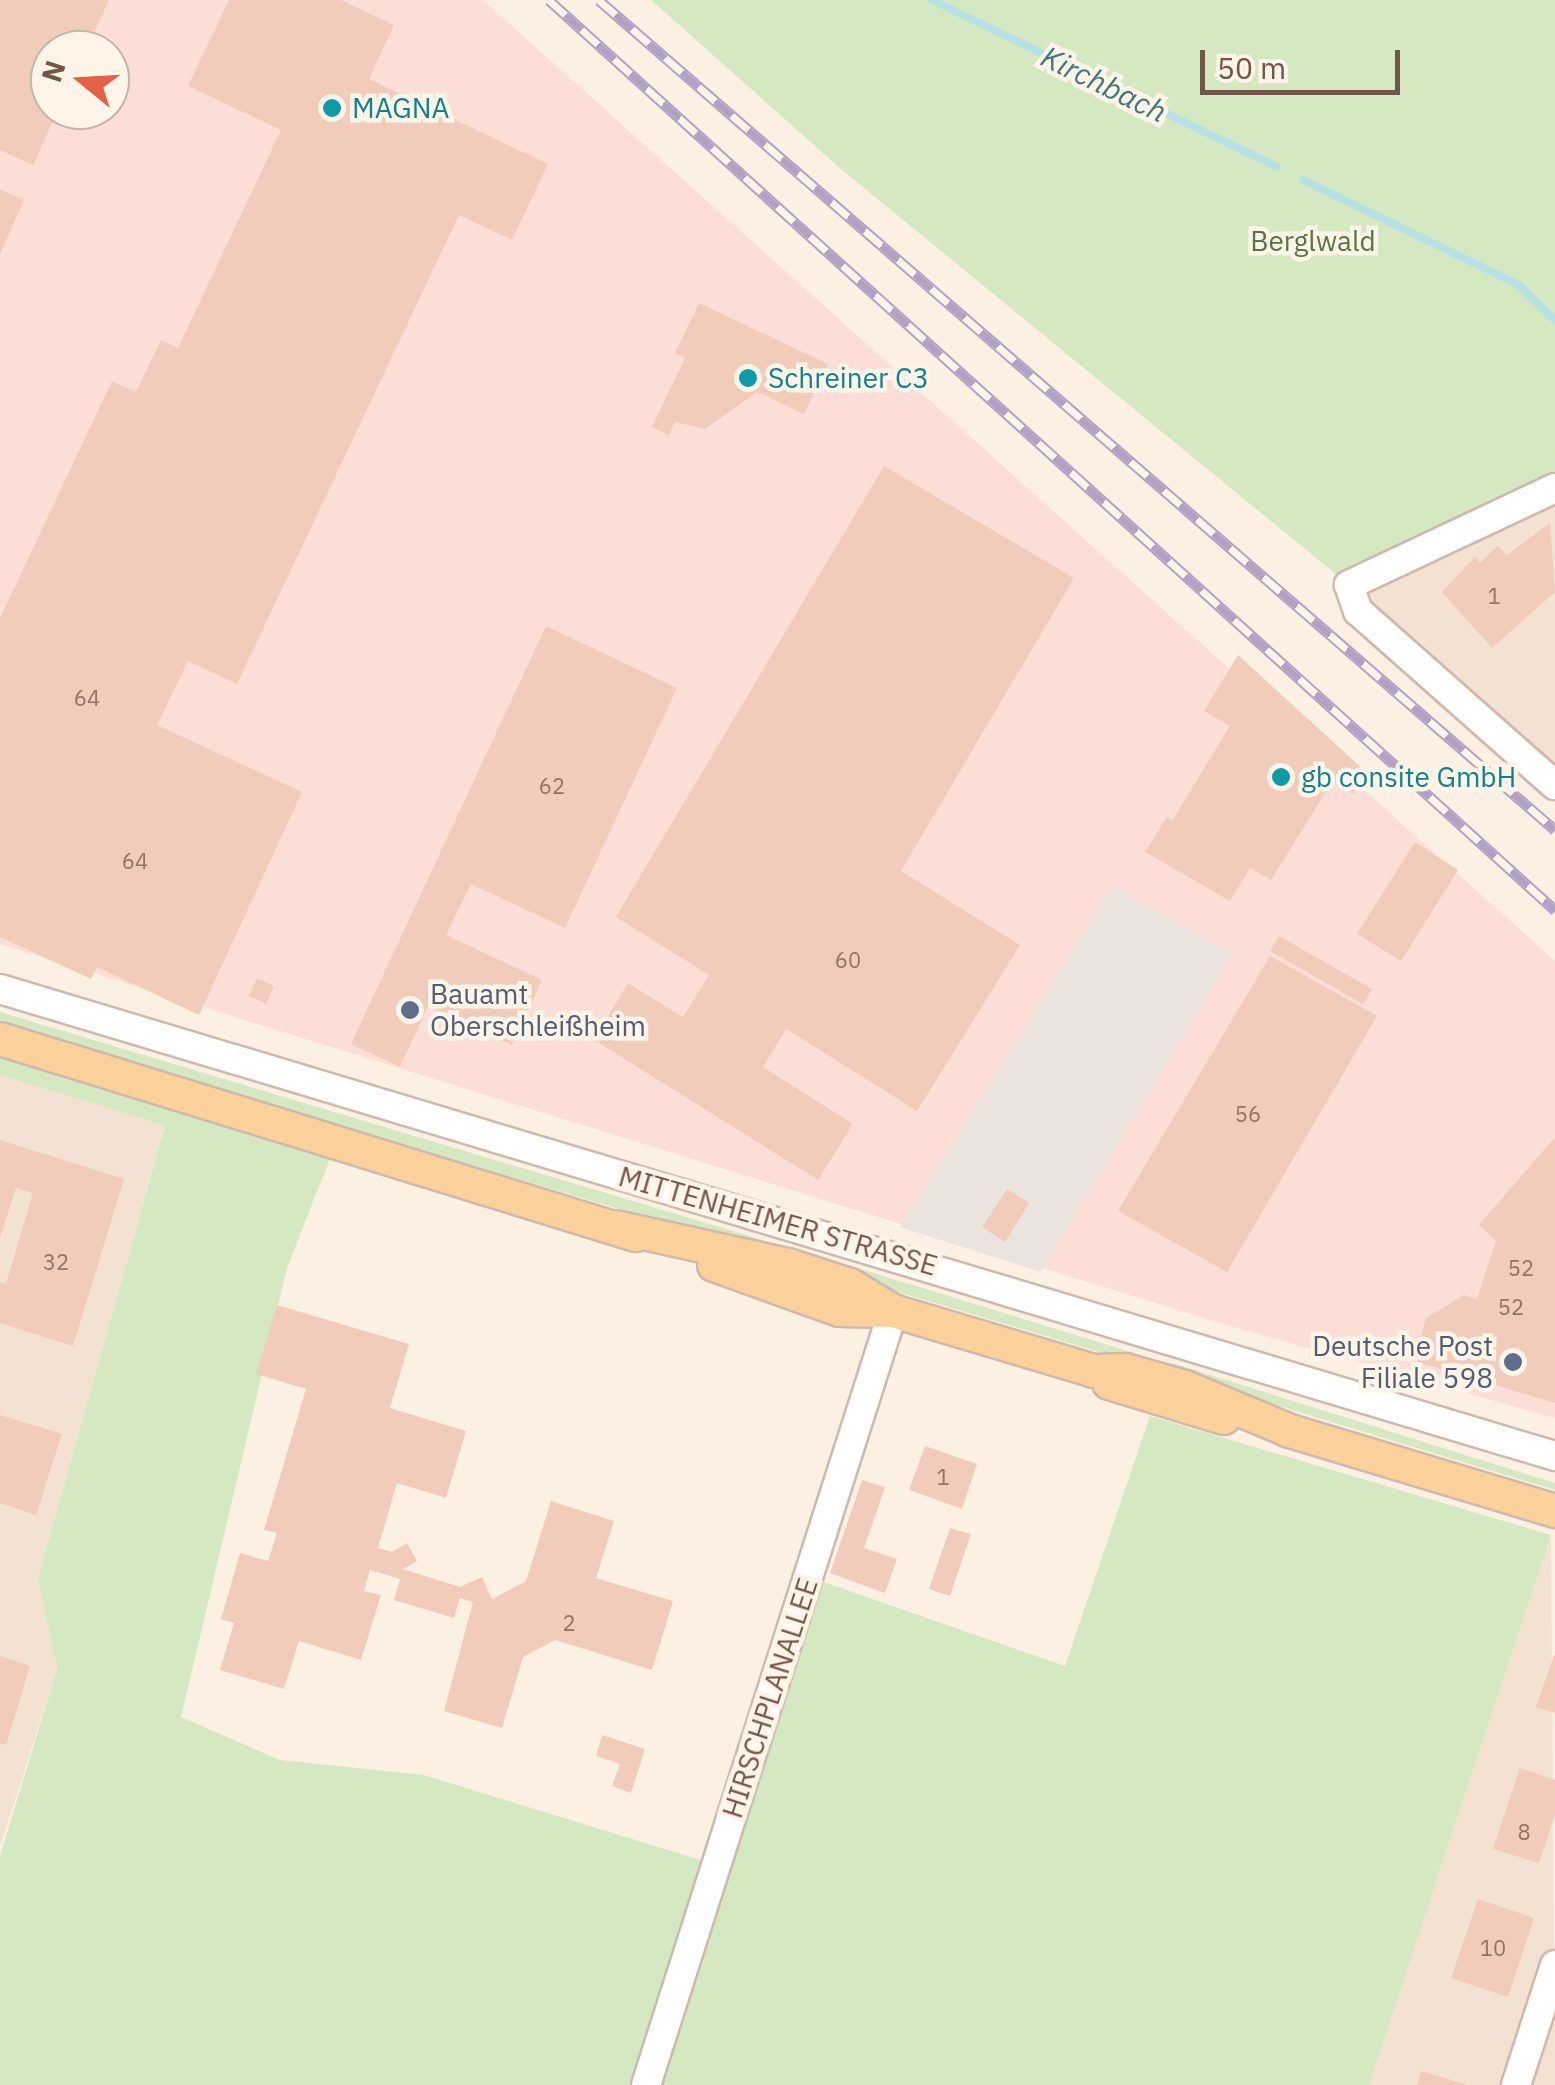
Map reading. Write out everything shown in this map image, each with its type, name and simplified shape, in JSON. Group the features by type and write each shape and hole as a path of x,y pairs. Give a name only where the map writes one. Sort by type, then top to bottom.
{"main road":[{"name":"MITTENHEIMER STRASSE","path":"0,1040 616,1227 839,1310 893,1311 1094,1371 1120,1392 1290,1431 1555,1511"}],"street":[{"path":"1555,488 1349,585 1358,611 1555,785"},
{"name":"MITTENHEIMER STRASSE","path":"0,989 1555,1456"},
{"name":"HIRSCHPLANALLEE","path":"646,2085 893,1311"},
{"path":"1516,2085 1555,1965"}],"shaded area":[{"path":"0,0 483,0 1555,961 1555,1418 1220,1323 0,944"},
{"path":"1555,488 1555,785 1349,585"},
{"path":"1112,886 1233,953 1041,1272 900,1227"},
{"path":"0,1052 172,1098 38,1578 57,1669 0,1847"},
{"path":"1551,1535 1555,2085 1369,2085"}],"green space":[{"name":"Berglwald","path":"651,0 1555,0 1555,488 1349,585 842,170"},
{"path":"0,1012 1144,1356 1150,1367 0,1025"},
{"path":"0,1053 331,1156 287,1268 181,1717 280,1760 424,1775 707,1862 792,1571 1065,1666 1150,1416 1551,1535 1369,2085 0,2085 0,1856 57,1669 38,1578 165,1125 0,1075"},
{"path":"1172,1363 1555,1483 1555,1490 1161,1370"}],"building":[{"path":"0,0 109,0 95,30 30,30 30,130 49,130 33,165 0,150"},
{"path":"229,0 341,0 394,25 369,79 548,164 512,240 459,215 237,684 188,661 157,725 302,792 199,1015 97,967 91,979 0,937 0,618 112,381 136,392 161,340 178,348 281,130 188,86"},
{"path":"0,189 24,200 0,254"},
{"name":"Schreiner C3","path":"699,303 828,364 804,414 757,392 705,429 675,422 669,435 652,427 685,358 675,353"},
{"path":"884,466 1074,578 901,871 1020,945 917,1111 786,1029 763,1067 853,1124 818,1180 594,1040 628,983 683,1017 709,975 616,917"},
{"path":"1550,523 1555,592 1492,648 1442,592 1475,557 1480,563 1498,546 1507,555"},
{"path":"546,626 677,688 565,928 471,884 446,935 542,980 512,1045 428,1006 400,1067 351,1044"},
{"name":"gb consite GmbH","path":"1238,655 1366,772 1353,794 1332,782 1271,880 1250,868 1230,901 1145,852 1167,817 1172,821 1230,726 1204,711"},
{"path":"1415,842 1458,870 1401,961 1357,934"},
{"path":"1279,936 1372,989 1363,1004 1270,951"},
{"path":"1270,956 1377,1016 1227,1272 1118,1211"},
{"path":"257,978 274,986 266,1004 249,996"},
{"path":"1555,1137 1555,1403 1414,1361 1426,1318 1464,1295 1477,1299 1496,1241 1479,1225"},
{"path":"0,1140 124,1179 73,1346 0,1323 0,1282 6,1284 33,1193 16,1188 0,1238"},
{"path":"1007,1189 1029,1203 1005,1242 982,1227"},
{"path":"277,1305 409,1344 390,1408 466,1431 446,1498 397,1483 378,1548 392,1552 407,1543 417,1561 403,1569 460,1587 482,1577 492,1599 526,1581 551,1501 614,1521 596,1578 673,1601 652,1670 555,1640 523,1657 502,1728 444,1711 473,1602 460,1598 454,1618 394,1600 400,1579 370,1570 364,1591 381,1595 361,1660 299,1641 284,1689 220,1670 234,1623 221,1619 240,1553 268,1561 277,1533 264,1530 306,1389 256,1374"},
{"path":"0,1415 62,1434 36,1515 0,1503"},
{"path":"925,1446 977,1464 962,1509 909,1490"},
{"path":"862,1480 885,1487 864,1548 897,1559 885,1593 830,1573"},
{"path":"950,1528 971,1534 950,1596 929,1589"},
{"path":"1555,1655 1555,1713 1536,1707"},
{"path":"0,1656 30,1666 6,1745 0,1743"},
{"path":"602,1735 645,1749 631,1793 612,1786 620,1764 596,1756"},
{"path":"1520,1768 1555,1780 1555,1815 1539,1863 1493,1849"},
{"path":"1478,1899 1534,1918 1508,1997 1451,1978"},
{"path":"1421,2071 1465,2084 1417,2085"}],"waterway":[{"name":"Kirchbach","path":"932,0 1277,167"},
{"name":"Kirchbach","path":"1303,180 1519,285 1555,320"}],"railway":[{"path":"549,0 1555,910"},
{"path":"599,0 1555,830"}],"place":[{"name":"MAGNA","path":"332,108"},
{"name":"Schreiner C3","path":"748,378"},
{"name":"gb consite GmbH","path":"1281,777"},
{"name":"Bauamt Oberschleißheim","path":"410,1010"},
{"name":"Deutsche Post Filiale 598","path":"1513,1362"}]}
